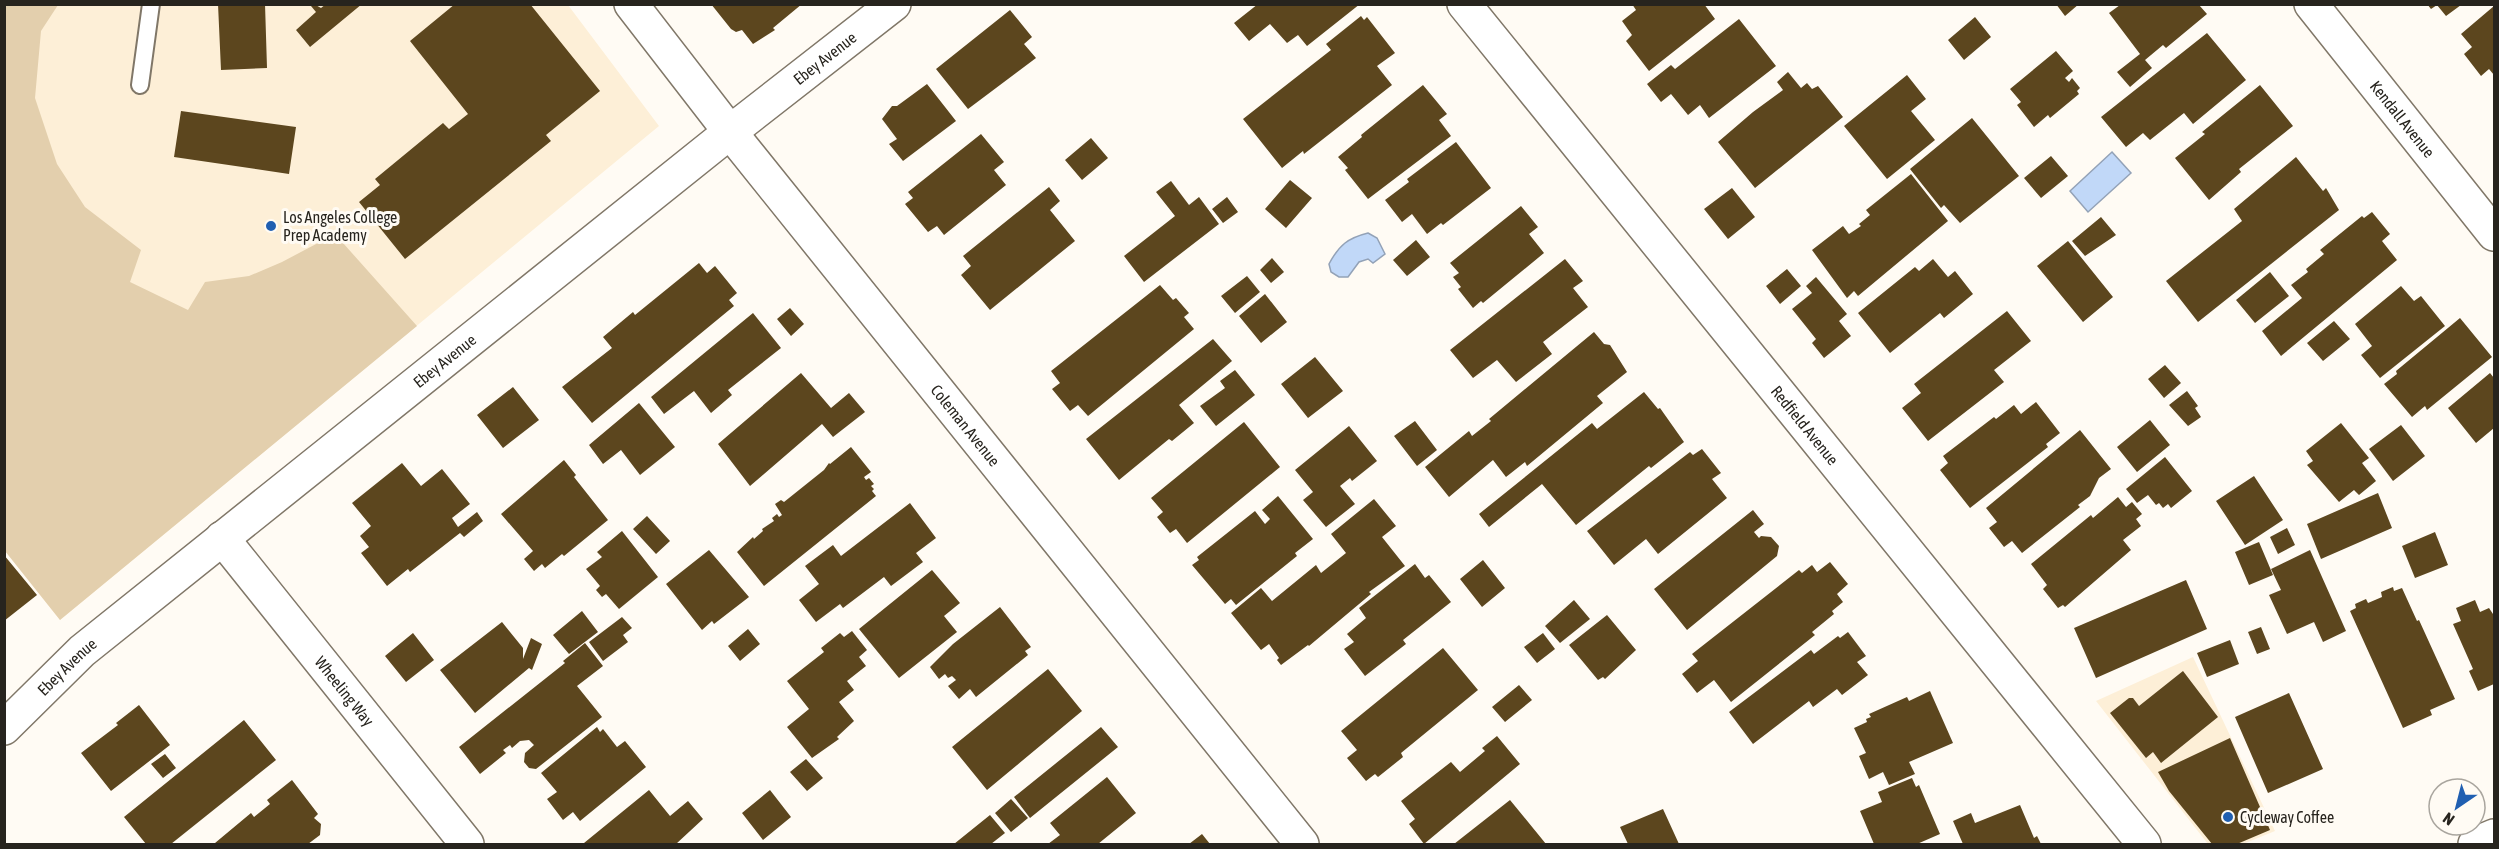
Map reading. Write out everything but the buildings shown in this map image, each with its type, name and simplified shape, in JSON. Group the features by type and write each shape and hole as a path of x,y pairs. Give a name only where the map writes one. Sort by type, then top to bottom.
{"street":[{"name":"Coleman Avenue","path":"631,4 730,132 1302,844"},
{"name":"Ebey Avenue","path":"4,728 82,651 730,132 894,4"},
{"name":"Redfield Avenue","path":"1464,4 2144,844"},
{"name":"Kendall Avenue","path":"2312,4 2494,234"},
{"name":"Wheeling Way","path":"222,538 467,844"},
{"path":"2475,844 2494,836"}],"lane":[{"path":"140,85 151,4"}],"shaded area":[{"name":"Los Angeles College Prep Academy","path":"4,5 568,5 659,126 60,620 5,551"},
{"path":"4,5 58,5 41,31 35,98 57,164 85,207 141,250 130,282 188,310 205,282 249,276 282,262 335,234 417,326 60,620 5,551"},
{"path":"2193,657 2275,831 2243,844 2208,844 2096,701"}],"water":[{"path":"2112,152 2131,173 2088,212 2070,191"},
{"path":"1368,233 1377,238 1385,254 1373,263 1368,259 1359,262 1348,277 1339,277 1331,272 1329,264 1340,247 1355,237"}],"place":[{"name":"Los Angeles College Prep Academy","path":"271,226"},
{"name":"Cycleway Coffee","path":"2228,817"}]}
